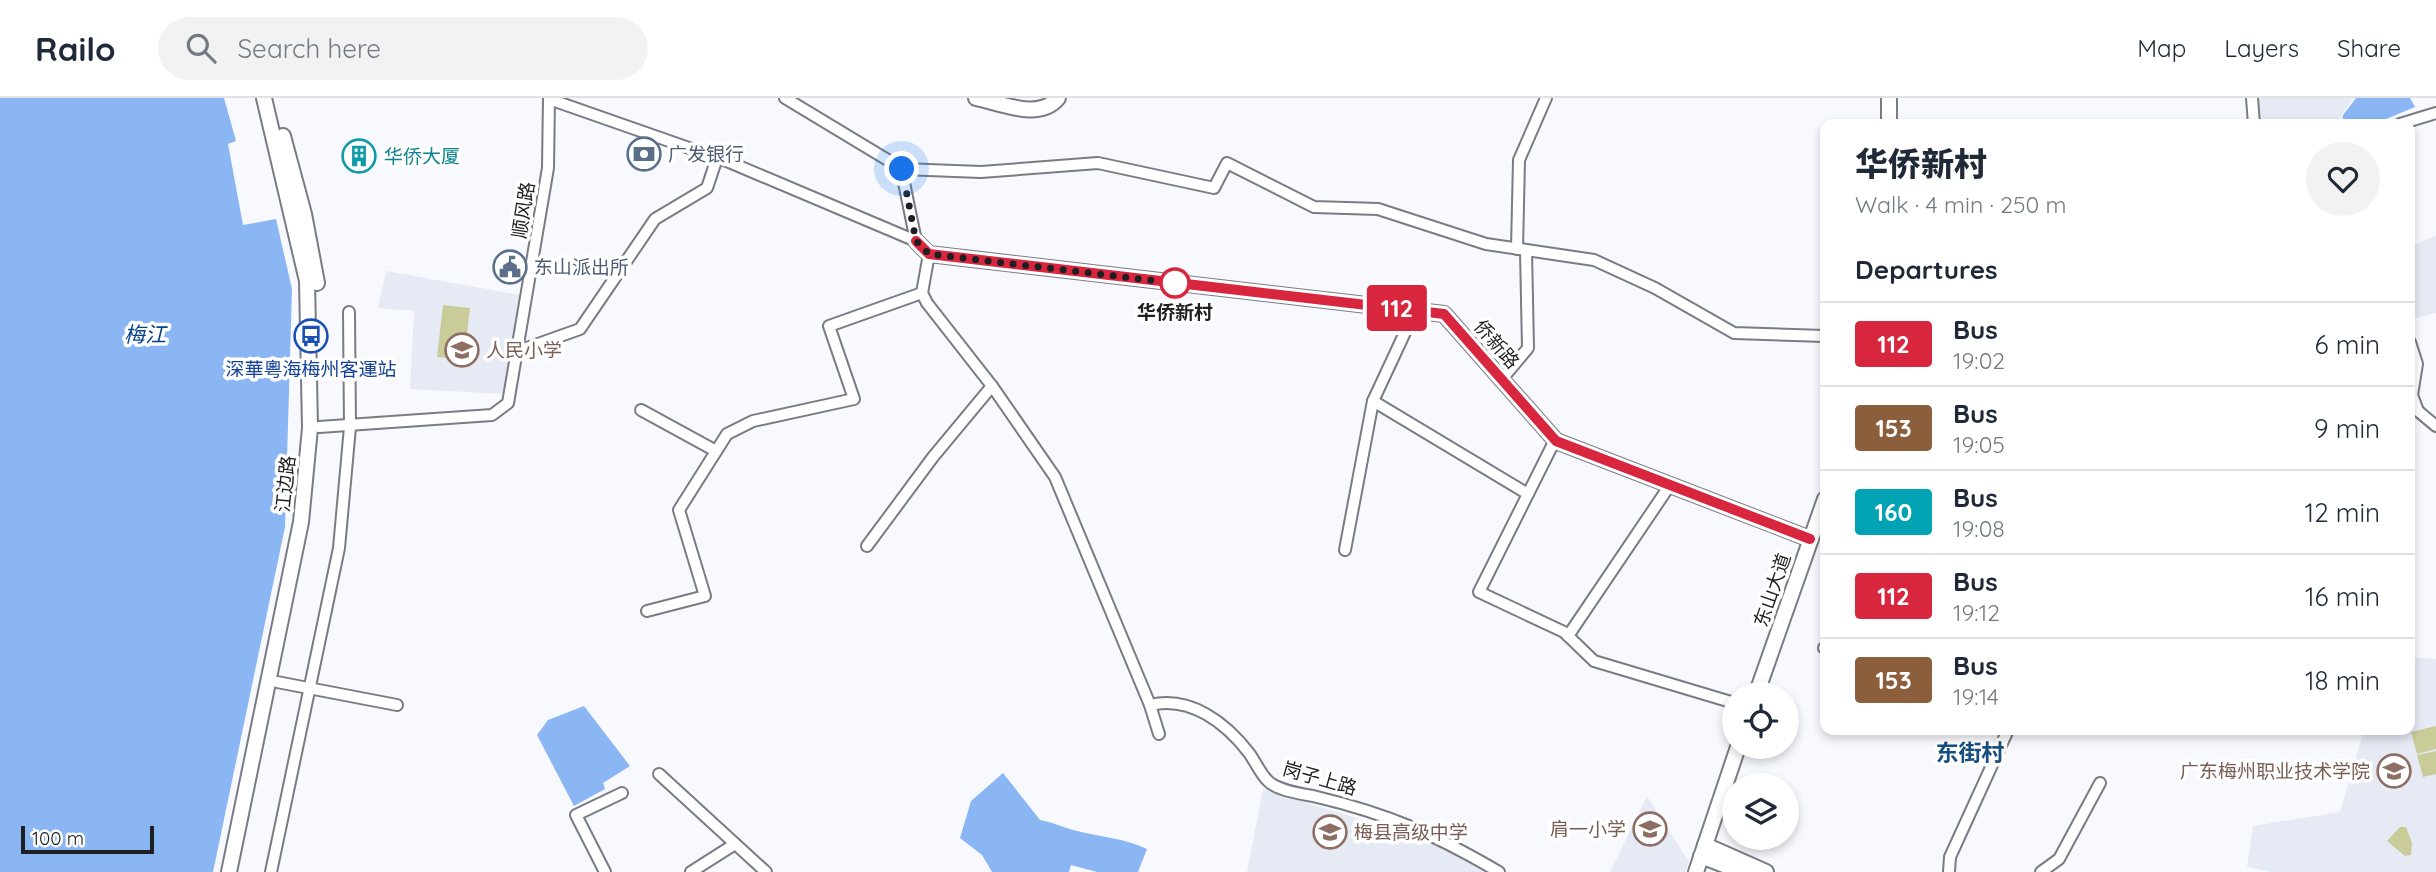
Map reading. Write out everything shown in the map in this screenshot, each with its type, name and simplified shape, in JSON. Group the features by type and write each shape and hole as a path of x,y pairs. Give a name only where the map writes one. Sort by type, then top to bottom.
{"main road":[{"name":"江边路","path":"229,872 301,522 310,428 307,281 264,98"},
{"name":"江边路","path":"239,872 312,514 319,427 316,281 304,214 274,98"},
{"path":"976,98 1036,111 1053,104 1058,98"},
{"path":"1889,98 1889,119"},
{"path":"916,241 929,254"},
{"name":"侨新路","path":"929,254 1444,314 1555,440 1810,539"},
{"name":"东山大道","path":"1760,682 1820,512"},
{"path":"1696,872 1734,759"},
{"path":"1703,850 1742,872"},
{"path":"1703,850 1766,872"}],"street":[{"name":"顺风路","path":"319,427 492,415 508,402 548,168 549,98"},
{"path":"549,98 717,158 916,241"},
{"path":"785,98 902,169 981,172 1098,163 1214,188 1227,163 1314,207 1378,209 1486,244 1594,260 1655,288 1734,333 1820,336"},
{"path":"1502,379 1528,348 1521,250 1519,160 1546,98"},
{"path":"2252,98 2254,119"},
{"path":"2415,119 2436,113"},
{"path":"524,349 580,329 655,219 707,188 717,158"},
{"path":"902,169 916,241"},
{"path":"929,254 922,293 992,386 1055,477 1150,705 1159,734"},
{"path":"647,611 705,596 679,510 727,434 753,421 854,398 829,327 922,293"},
{"path":"1345,550 1373,401 1415,311"},
{"path":"271,872 339,548 349,427 349,312"},
{"path":"2415,358 2415,377"},
{"path":"867,546 933,457 992,386"},
{"path":"1373,401 1528,494"},
{"path":"641,410 716,451"},
{"path":"2415,414 2436,426"},
{"path":"1555,440 1479,592 1568,636 1594,661 1722,699"},
{"path":"1568,636 1670,485"},
{"path":"278,682 397,705"},
{"name":"岗子上路","path":"1150,705 1163,702 1191,707 1218,719 1247,750 1267,780 1413,825 1499,872"},
{"path":"1949,872 1951,857 2006,735"},
{"path":"659,774 766,872"},
{"path":"2041,872 2059,859 2100,782"},
{"path":"606,872 576,815 622,793"},
{"path":"691,872 735,844"}],"shaded area":[{"path":"2258,98 2353,98 2339,119 2259,119"},
{"path":"2436,235 2436,313 2415,318 2415,245"},
{"name":"人民小学","path":"386,271 520,295 505,394 410,389 414,311 378,308"},
{"name":"广东梅州职业技术学院","path":"2415,657 2436,659 2436,872 2272,872 2247,867 2253,826 2340,812 2363,735 2415,735"},
{"name":"梅县高级中学","path":"1263,789 1443,845 1492,872 1247,872"},
{"name":"肩一小学","path":"1647,796 1689,862 1685,872 1610,872"}],"green space":[{"path":"443,305 470,308 464,360 437,357"},
{"path":"2436,726 2436,749 2417,754 2412,735 2415,735 2415,731"},
{"path":"2436,751 2436,774 2423,777 2417,755"},
{"path":"2400,827 2406,827 2412,843 2411,855 2405,856 2387,841"}],"water":[{"name":"梅江","path":"0,98 224,98 236,141 228,144 243,225 276,219 292,289 285,527 213,872 0,872"},
{"path":"2356,98 2410,98 2415,107 2386,119 2343,119"},
{"path":"584,706 630,766 603,783 605,789 574,806 537,735 548,720"},
{"path":"1003,773 1040,820 1130,842 1147,849 1138,872 1097,872 1071,865 1069,872 992,872 982,855 960,838 971,801"}],"bus line":[{"name":"112","path":"916,241 929,254 1444,314 1556,441 1810,539"}],"place":[{"name":"广发银行","path":"644,154"},
{"name":"华侨大厦","path":"359,156"},
{"name":"东山派出所","path":"510,267"},
{"name":"华侨新村","path":"1175,283"},
{"name":"深華粵海梅州客運站","path":"311,336"},
{"name":"人民小学","path":"462,350"},
{"name":"广东梅州职业技术学院","path":"2394,771"},
{"name":"肩一小学","path":"1650,829"},
{"name":"梅县高级中学","path":"1330,832"}],"district":[{"name":"东街村","path":"1970,753"}],"route":[{"path":"902,169 916,241 929,254 1175,283"}]}
